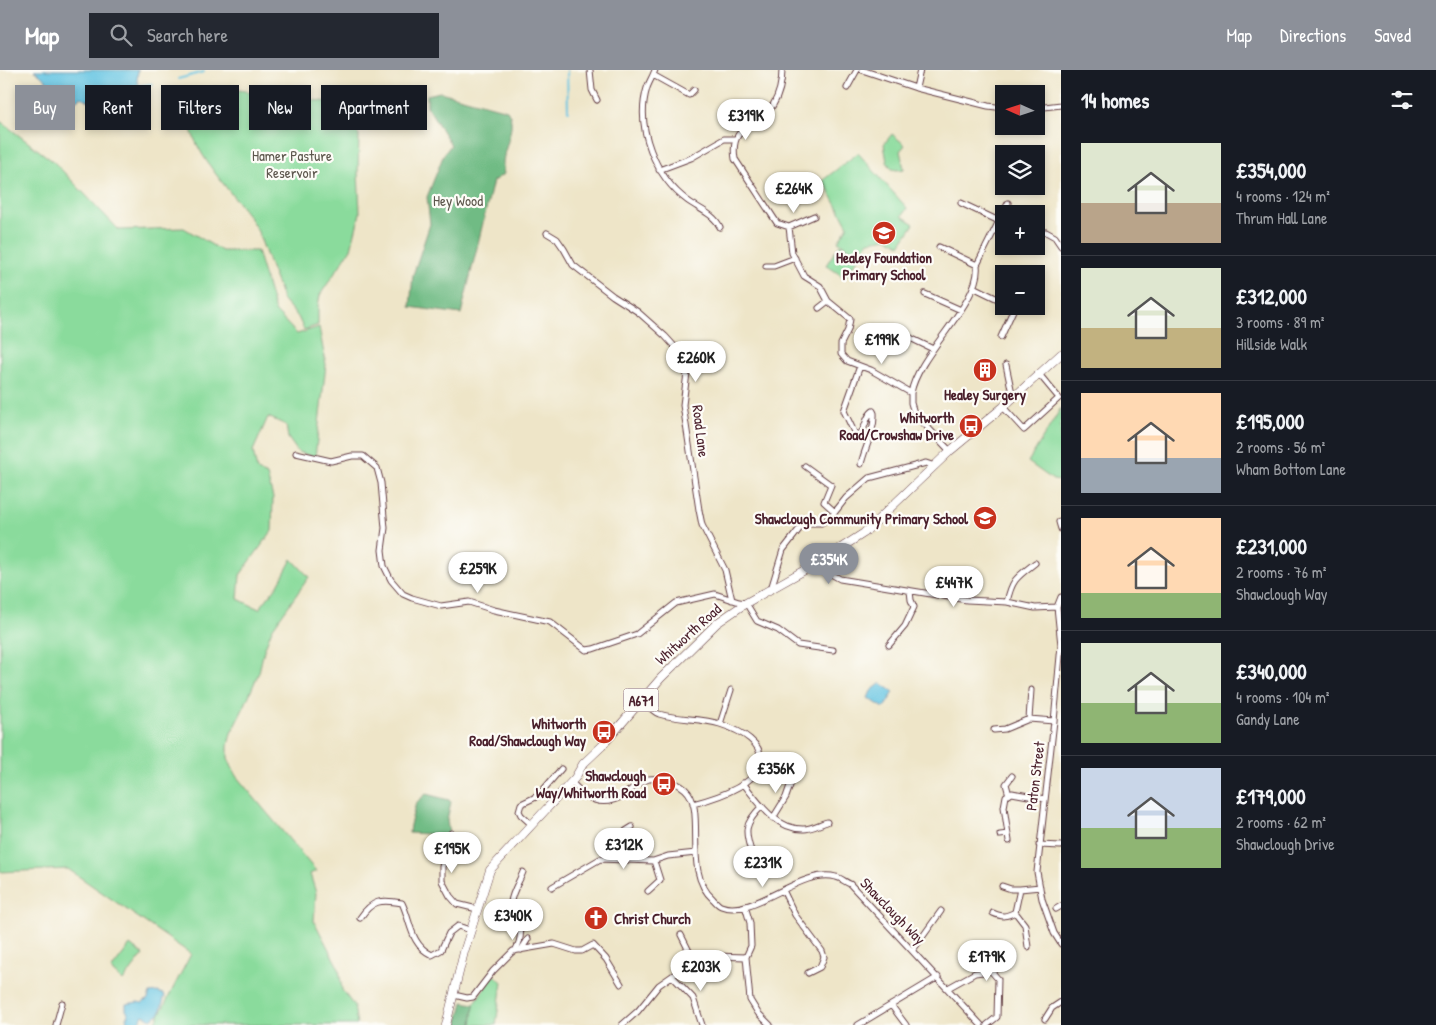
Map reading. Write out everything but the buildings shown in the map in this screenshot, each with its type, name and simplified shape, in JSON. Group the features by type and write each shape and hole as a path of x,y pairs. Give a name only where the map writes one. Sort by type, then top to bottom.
{"main road":[{"name":"Whitworth Road","path":"454,995 470,930 490,870 571,782 583,764 602,746 641,699 717,623 746,603 820,562 864,533 950,451 1004,407 1061,354"},
{"name":"A671","path":"446,1025 454,995"}],"street":[{"path":"590,70 592,90 597,100"},
{"path":"782,70 782,82 773,105 763,115 740,131 735,140 733,149 735,159 777,223 789,227 814,216"},
{"path":"846,88 857,70"},
{"path":"862,70 916,88 995,107"},
{"path":"916,88 920,70"},
{"path":"694,90 689,95 654,72 647,88 644,113 647,139 659,170 669,184 686,200 716,219 720,227"},
{"path":"1045,107 1061,105"},
{"path":"659,170 691,158 724,139 735,140"},
{"path":"961,203 995,220"},
{"path":"789,227 792,253 804,276 822,288 828,301 850,318 848,330 841,344 841,354 847,361 892,381 911,393"},
{"path":"950,451 914,413 911,403 912,384 917,373 961,310 973,288 978,273 978,265 995,228"},
{"path":"1046,232 1055,237 1061,246"},
{"name":"Road Lane","path":"547,233 557,239 573,265 613,296 638,312 665,336 685,358 687,373 684,405 685,424 698,510 702,525 724,570 732,600"},
{"path":"939,247 978,265"},
{"path":"766,266 774,266 794,258"},
{"path":"973,288 995,298"},
{"path":"925,294 961,310"},
{"path":"819,308 828,301"},
{"path":"1001,337 1011,315"},
{"path":"894,346 900,333 933,349"},
{"path":"1006,365 1013,398"},
{"path":"860,366 844,411 855,434 859,436 863,432 869,414 873,410 874,413 870,438 864,449 861,464"},
{"path":"1004,407 1024,430 1059,398 1039,374"},
{"path":"296,452 331,461 352,456 363,456 377,468 383,496 385,528 382,550 384,566 391,580 403,594 412,598 442,606 469,602 494,610 550,622 586,650 593,650 638,634 676,603 715,594 746,603 758,621 778,630 798,645 833,650"},
{"path":"771,589 785,545 804,522 821,523 831,517 846,498 869,478 926,463 935,466"},
{"path":"805,466 831,485 824,502 835,512"},
{"path":"820,562 831,574 840,579 967,600 1007,602 1035,608 1057,606 1061,597"},
{"path":"1007,602 1010,588 1015,578 1035,563"},
{"path":"889,646 905,626 914,607 910,591"},
{"name":"Paton Street","path":"1057,606 1061,645 1060,673 1037,872 1054,933 1061,944"},
{"path":"720,724 731,689"},
{"path":"1029,719 1031,690"},
{"path":"571,782 593,800 601,802 612,801 624,795 637,784 651,778 671,781 686,789 693,804 722,796 756,774 761,761 759,751 750,738 720,724 658,713 641,699"},
{"path":"994,730 1005,729 1029,719 1054,720"},
{"path":"532,825 521,815 519,810 521,804 538,796 561,769"},
{"path":"1010,795 1006,784 1012,776"},
{"path":"774,818 786,797 794,777"},
{"path":"743,782 762,806 785,826 805,830 827,822"},
{"path":"1009,841 1004,807 1006,796 1012,794 1044,799"},
{"name":"Shawclough Way","path":"693,804 697,876 707,894 721,906 740,908 815,877 836,877 850,884 982,1025"},
{"path":"752,854 746,836 753,815 762,806"},
{"path":"622,860 624,832 632,827"},
{"path":"451,833 442,867 442,881 457,904 477,910"},
{"path":"1000,835 1008,834"},
{"path":"1040,845 1061,846"},
{"path":"552,887 600,860 654,860 668,856 696,853"},
{"path":"648,891 660,880 654,860"},
{"path":"518,950 522,932 520,922 511,904 523,872"},
{"path":"1002,886 1011,889 1040,887"},
{"path":"993,913 1008,916 1015,912 1020,889"},
{"path":"783,890 795,915 822,951 824,957 820,967 808,973"},
{"path":"360,918 372,904 387,900 402,902 408,925 417,942 432,955 441,950 449,933 458,926 470,930"},
{"path":"745,906 750,923 751,946 746,957 750,1000 758,1013 770,1025"},
{"path":"913,950 941,912"},
{"path":"1015,912 1025,924 1028,947"},
{"path":"681,934 694,961"},
{"path":"454,995 467,998 473,997 502,960 518,950 528,939"},
{"path":"518,950 556,944 576,952 593,945 606,959 621,984"},
{"path":"622,1025 638,1011 659,985 694,961 714,956 746,957"},
{"path":"948,988 975,973 991,971 998,978 997,1017 987,1025"},
{"path":"672,976 693,998 702,1025"},
{"path":"858,1025 938,977"},
{"path":"1045,1019 1052,1008 1061,1002"},
{"path":"56,1025 62,1003"},
{"path":"892,1005 906,1025"}],"green space":[{"name":"Hamer Pasture Reservoir","path":"239,90 249,91 249,130 311,130 311,100 321,101 321,130 356,130 359,135 360,213 351,249 320,295 318,325 304,330 298,317 282,299 258,232 249,217 209,165 192,130 239,130"},
{"name":"Hey Wood","path":"440,92 507,110 510,117 510,132 503,166 504,174 493,181 461,314 410,307 413,275 430,224 427,197 444,154 451,145 427,106 427,95"},
{"path":"0,121 54,162 119,230 184,228 222,251 257,251 275,311 297,334 319,327 326,365 315,457 298,452 288,438 286,425 268,417 253,451 257,470 267,475 273,498 272,531 240,575 238,599 259,609 278,585 292,559 309,577 272,629 264,650 259,672 231,733 228,758 236,776 316,871 310,874 316,893 314,921 339,969 342,990 354,1006 357,1025 154,1025 191,954 68,869 0,872"},
{"path":"892,134 905,145 900,151 904,169 892,169 887,162 884,144"},
{"path":"858,153 907,208 902,216 914,224 900,245 888,238 869,241 859,255 838,241 848,226 823,180"},
{"path":"840,244 859,257 845,278 826,265"},
{"path":"1061,408 1061,481 1053,480 1028,462"},
{"path":"426,794 451,802 447,820 449,835 409,833 416,803"},
{"path":"130,945 143,955 123,981 111,970"},
{"path":"494,974 502,982 496,1025 472,1025 474,1004"},
{"path":"463,1002 474,1004 472,1025 457,1025"}],"water":[{"path":"34,70 138,70 138,85 85,85 85,99 81,97 75,101 75,85 52,85"},
{"path":"881,683 894,692 884,708 868,698 871,691"},
{"path":"158,992 165,995 160,1013 151,1019 143,1015 139,1024 127,1022 126,1017 129,1015 126,1010 126,1004 142,1003 148,999 150,993"}],"waterway":[{"path":"567,70 568,111"},
{"path":"178,79 204,72"},
{"path":"145,85 152,84"}],"place":[{"name":"Healey Foundation Primary School","path":"884,233"},
{"name":"Healey Surgery","path":"985,370"},
{"name":"Whitworth Road/Crowshaw Drive","path":"971,426"},
{"name":"Shawclough Community Primary School","path":"985,518"},
{"name":"Whitworth Road/Shawclough Way","path":"604,732"},
{"name":"Shawclough Way/Whitworth Road","path":"664,784"},
{"name":"Christ Church","path":"596,918"}]}
